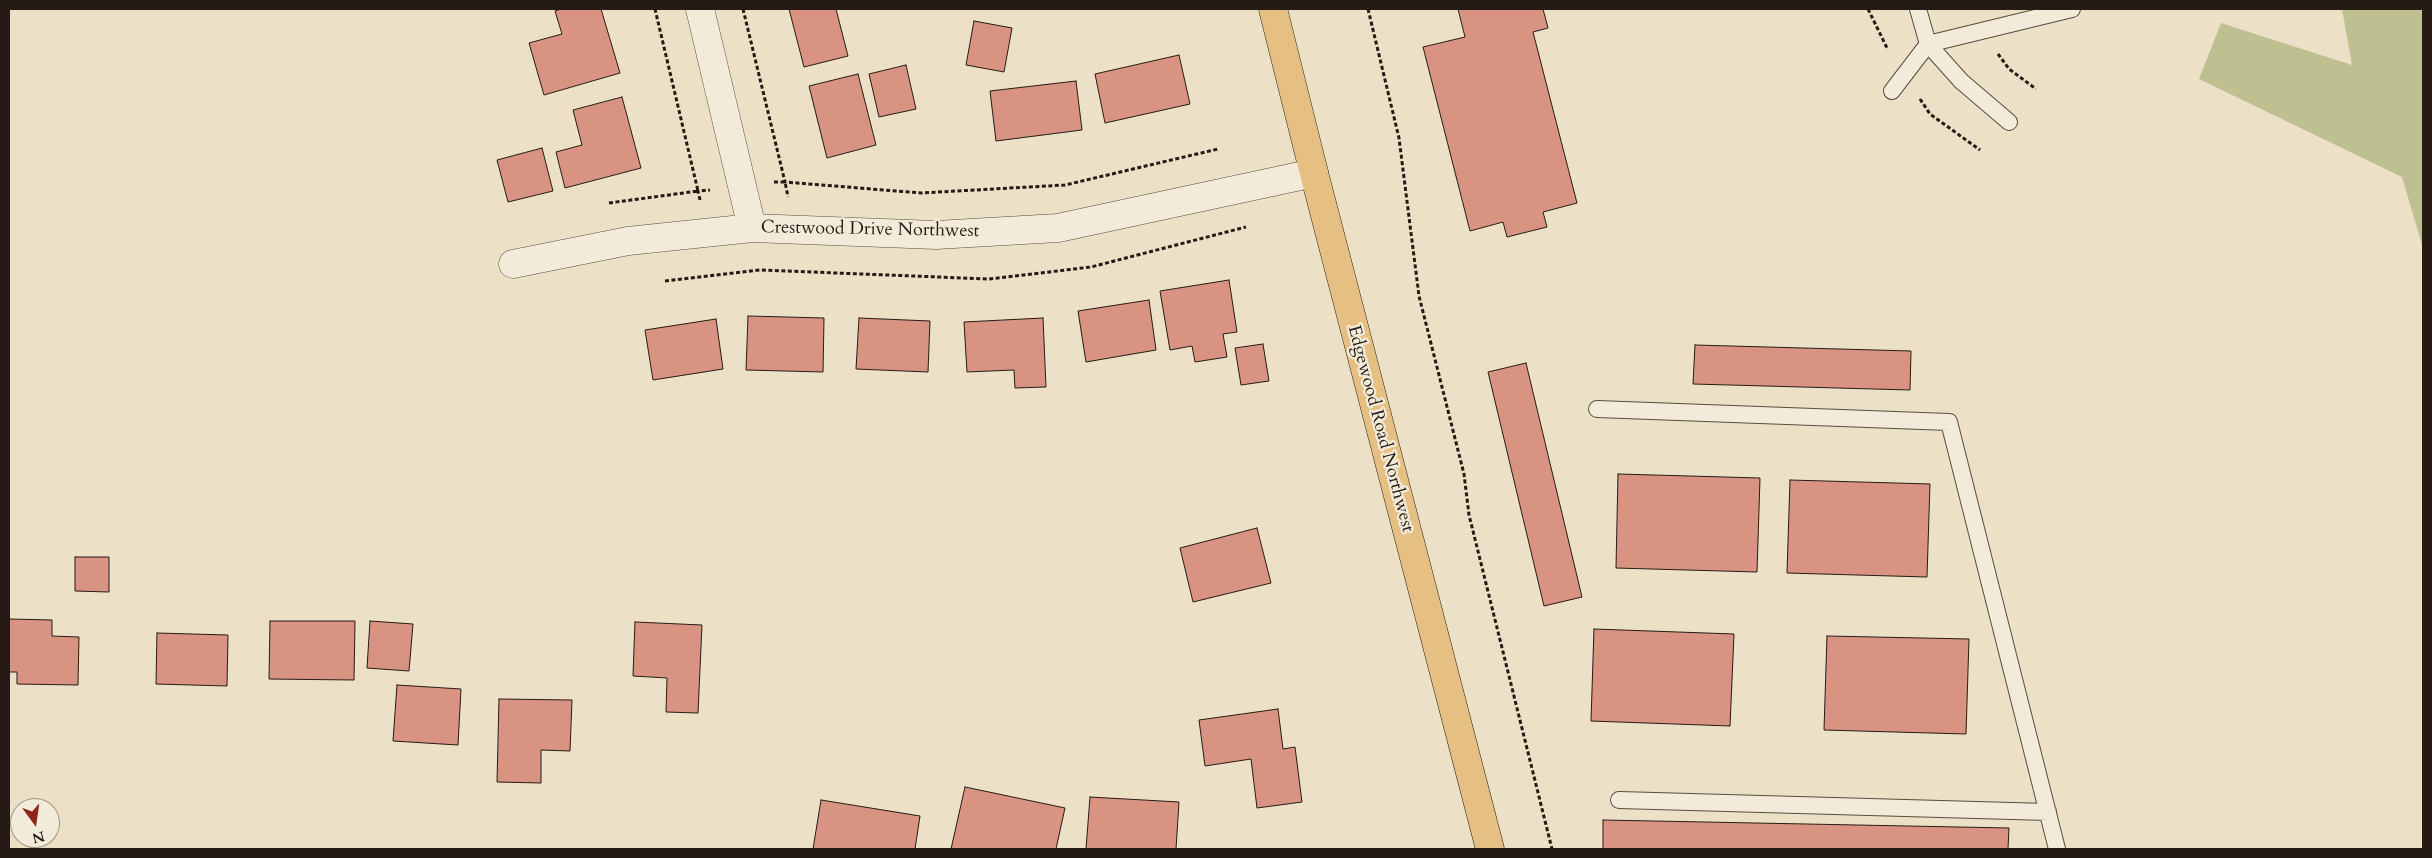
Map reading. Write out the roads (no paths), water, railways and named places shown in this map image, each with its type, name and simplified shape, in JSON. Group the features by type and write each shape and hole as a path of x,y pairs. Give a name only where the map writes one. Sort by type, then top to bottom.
{"main road":[{"name":"Edgewood Road Northwest","path":"1273,9 1314,174 1490,849"}],"street":[{"path":"700,9 752,228"},
{"name":"Crestwood Drive Northwest","path":"513,264 628,241 752,228 936,235 1058,228 1314,174"}],"lane":[{"path":"1918,9 1928,44 1961,81 2009,122"},
{"path":"1892,91 1928,44 2072,9"},
{"path":"1597,409 1949,422 2057,849"},
{"path":"1619,800 2048,812"}]}
